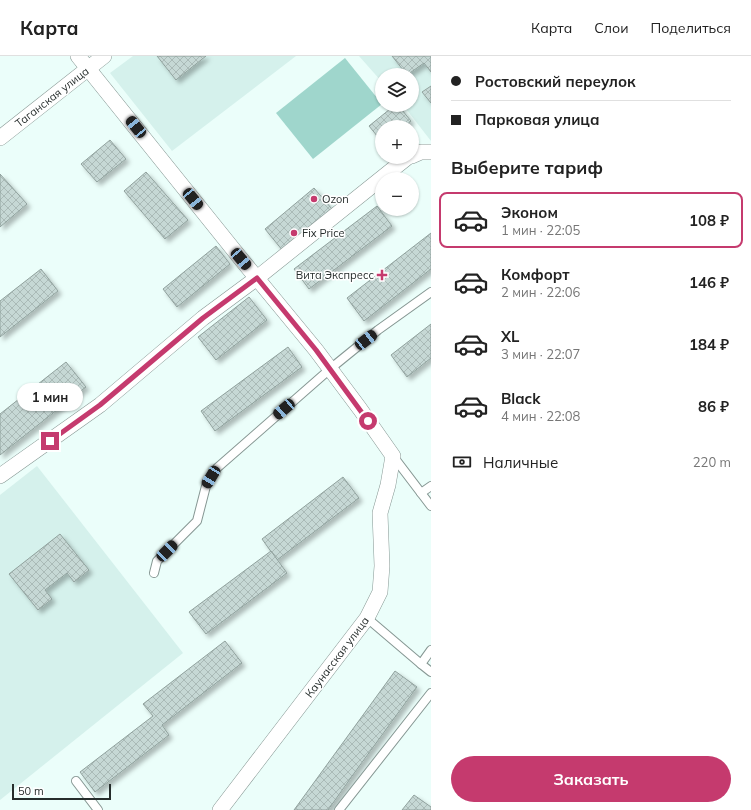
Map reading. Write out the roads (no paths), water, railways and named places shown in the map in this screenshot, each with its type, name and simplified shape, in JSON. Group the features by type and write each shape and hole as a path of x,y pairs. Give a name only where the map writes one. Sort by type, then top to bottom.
{"street":[{"path":"78,56 316,350 393,456"},
{"name":"Таганская улица","path":"0,138 104,56"},
{"path":"419,153 431,152"},
{"path":"0,476 100,405 203,318 257,278 399,164"},
{"name":"Каунасская улица","path":"220,810 367,618 380,592 382,566 380,513 388,485 393,456"}],"lane":[{"path":"154,573 157,561 197,521 206,486 217,468 330,369 378,330 431,292"},
{"path":"393,456 431,506"},
{"path":"421,493 431,486"},
{"path":"367,618 431,672"},
{"path":"421,664 431,650"},
{"path":"339,810 431,693"},
{"path":"76,781 98,810"}],"place":[{"name":"Ozon","path":"314,199"},
{"name":"Fix Price","path":"294,233"},
{"name":"Вита Экспресс","path":"382,275"}]}
